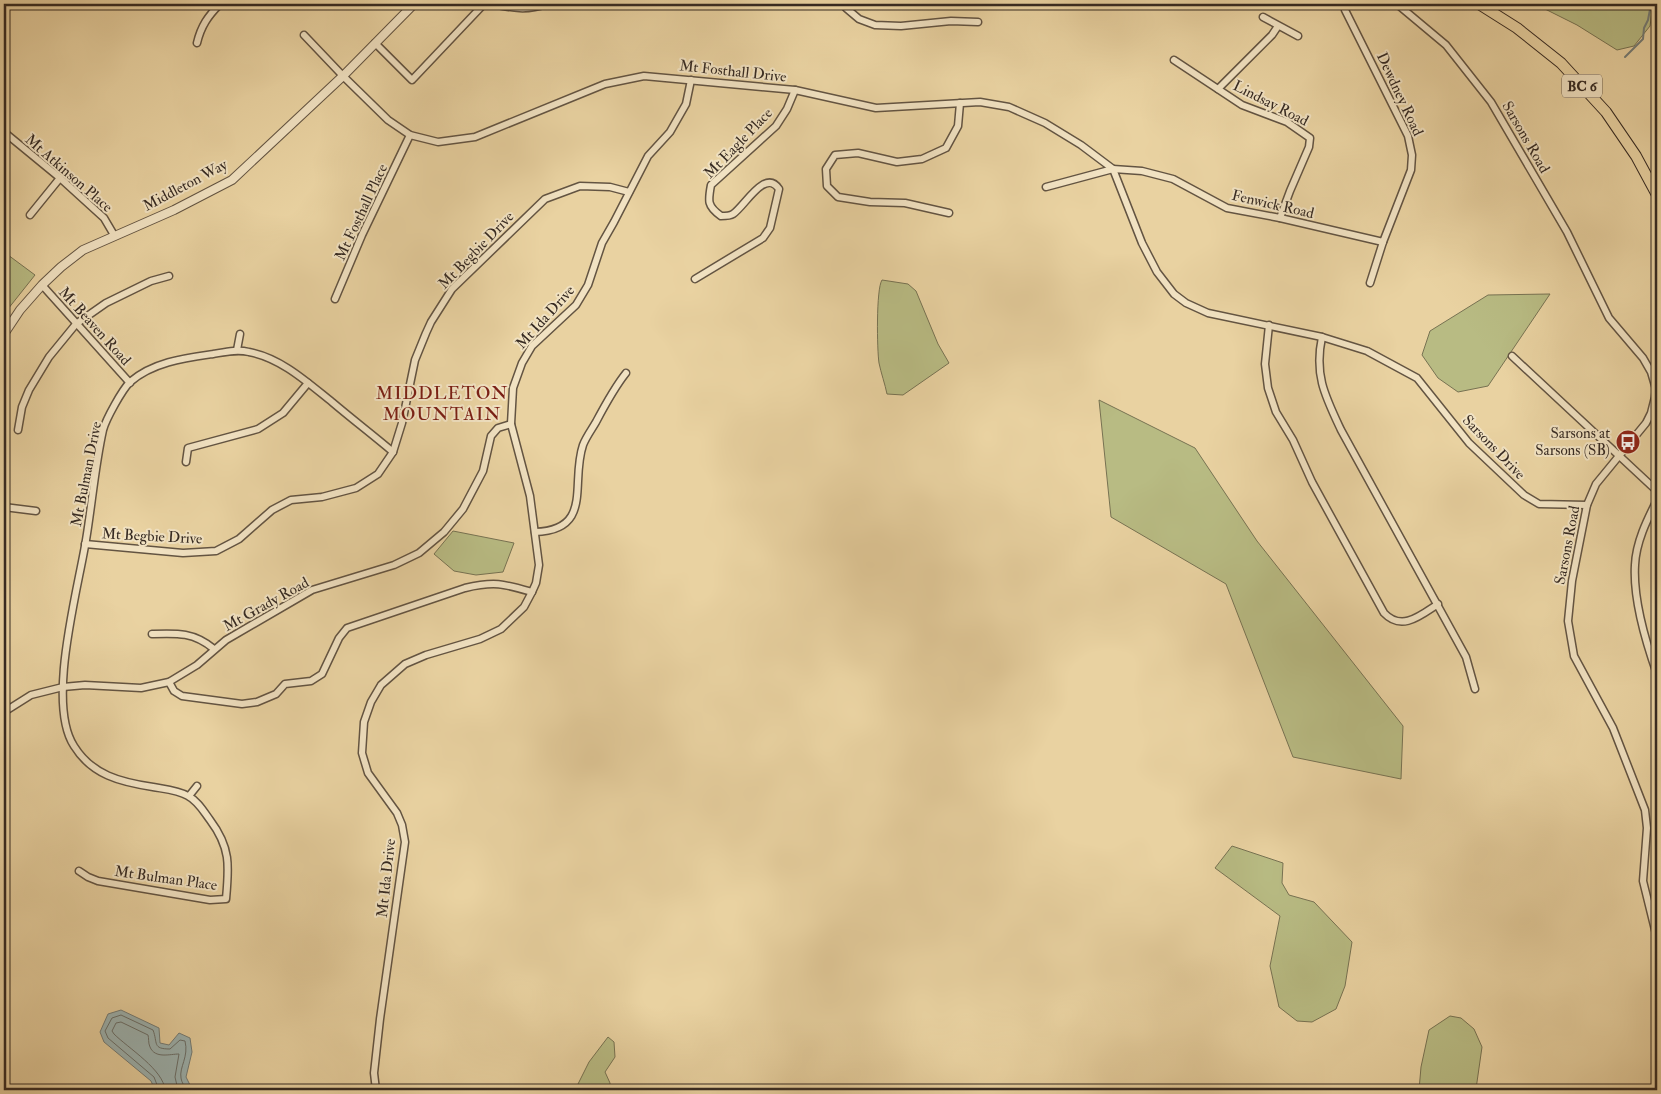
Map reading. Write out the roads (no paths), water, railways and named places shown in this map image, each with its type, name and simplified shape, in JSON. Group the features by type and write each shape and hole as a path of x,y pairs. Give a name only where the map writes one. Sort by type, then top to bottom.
{"main road":[{"name":"BC 6","path":"1479,4 1517,28 1561,63 1606,112 1636,156 1657,195"}],"street":[{"path":"197,43 200,30 208,16 220,4"},
{"name":"Middleton Way","path":"4,334 20,310 42,285 83,250 174,210 232,180 342,76 414,4"},
{"path":"375,43 412,80 484,4"},
{"path":"493,4 515,9 534,8 546,4"},
{"path":"847,4 846,8 859,19 876,25 901,26 978,22"},
{"name":"Dewdney Road","path":"1346,4 1346,10 1408,136 1412,155 1411,170 1383,242 1370,282"},
{"name":"Sarsons Road","path":"1397,4 1446,45 1491,102 1567,232 1609,318 1643,358 1651,372 1656,389 1651,414 1646,423 1596,484 1587,505 1572,581 1568,621 1574,656 1612,728 1645,810 1647,828 1643,881 1657,938"},
{"path":"1263,17 1298,36"},
{"path":"1218,89 1272,35 1278,26"},
{"name":"Mt Fosthall Drive","path":"304,35 342,76 388,120 410,135 438,142 475,137 605,84 644,76 795,90 876,108 980,102 1009,107 1036,119 1081,145 1113,169"},
{"name":"Lindsay Road","path":"1174,60 1242,105 1287,122 1310,138 1310,147 1280,218"},
{"name":"Mt Ida Drive","path":"376,1090 374,1073 380,1019 405,842 402,825 397,814 368,773 362,753 364,722 371,702 381,685 405,664 426,655 480,639 501,629 524,608 536,584 539,565 530,496 511,424 513,388 522,363 532,346 576,306 588,285 602,243 628,192 648,156 670,132 686,104 691,80"},
{"name":"Mt Eagle Place","path":"695,279 763,238 770,228 779,189 776,184 769,182 761,185 732,215 721,216 712,209 709,199 712,185 776,126 787,109 795,90"},
{"path":"948,213 905,203 870,202 838,197 827,186 826,169 835,155 858,153 897,162 922,159 946,148 958,126 960,103"},
{"name":"Mt Atkinson Place","path":"4,132 60,178 104,218 114,235"},
{"name":"Mt Fosthall Place","path":"335,299 362,235 410,135"},
{"name":"Fenwick Road","path":"1046,186 1113,169 1142,171 1174,179 1227,208 1280,218 1383,242"},
{"name":"Sarsons Drive","path":"1113,169 1142,243 1157,272 1174,294 1186,303 1208,313 1322,337 1367,351 1417,378 1469,443 1524,495 1538,504 1587,505"},
{"path":"30,215 60,178"},
{"name":"Mt Begbie Drive","path":"85,544 183,553 216,551 239,539 272,510 291,500 322,497 356,488 378,474 393,452 416,360 431,322 452,289 545,199 580,186 610,187 628,192"},
{"path":"18,430 22,407 29,390 49,357 76,324 106,303 151,282 169,276"},
{"name":"Mt Beaven Road","path":"42,285 130,382"},
{"path":"1269,325 1265,364 1268,388 1276,412 1293,440 1312,482 1384,613 1394,621 1410,621 1438,604"},
{"path":"237,350 240,334"},
{"path":"1322,337 1319,353 1320,376 1324,395 1340,430 1466,657 1475,689"},
{"name":"Mt Bulman Drive","path":"63,687 67,641 104,428 112,410 130,382 159,365 191,357 237,350 258,354 281,363 393,452"},
{"path":"1512,356 1657,491"},
{"path":"535,532 559,528 572,518 578,503 580,460 583,444 617,384 626,373"},
{"path":"186,462 188,448 258,430 283,413 308,383"},
{"name":"Mt Grady Road","path":"4,712 31,695 63,687 85,685 141,688 169,682 197,665 214,648 226,640 312,590 394,565 418,552 444,532 463,508 483,472 491,436 498,428 511,424"},
{"path":"1657,500 1640,538 1635,564 1636,594 1651,658 1657,674"},
{"path":"4,507 36,511"},
{"path":"169,682 174,691 182,696 242,704 256,702 276,694 285,684 311,681 322,674 339,638 347,628 466,588 485,584 503,584 532,592"},
{"path":"152,634 176,633 193,636 205,641 214,648"},
{"path":"63,687 62,704 66,728 72,744 83,758 106,776 128,783 174,791 189,796 197,786"},
{"name":"Mt Bulman Place","path":"79,871 98,881 210,900 226,899 229,866 224,845 214,826 196,802 189,796"}],"water":[{"path":"121,1010 159,1028 160,1043 169,1045 179,1033 190,1038 192,1052 186,1077 190,1085 189,1090 155,1090 151,1081 104,1042 100,1032 108,1014"}],"waterway":[{"path":"1625,57 1643,39 1651,4"}],"place":[{"name":"Sarsons at Sarsons (SB)","path":"1628,442"}],"district":[{"name":"MIDDLETON MOUNTAIN","path":"442,403"}]}
